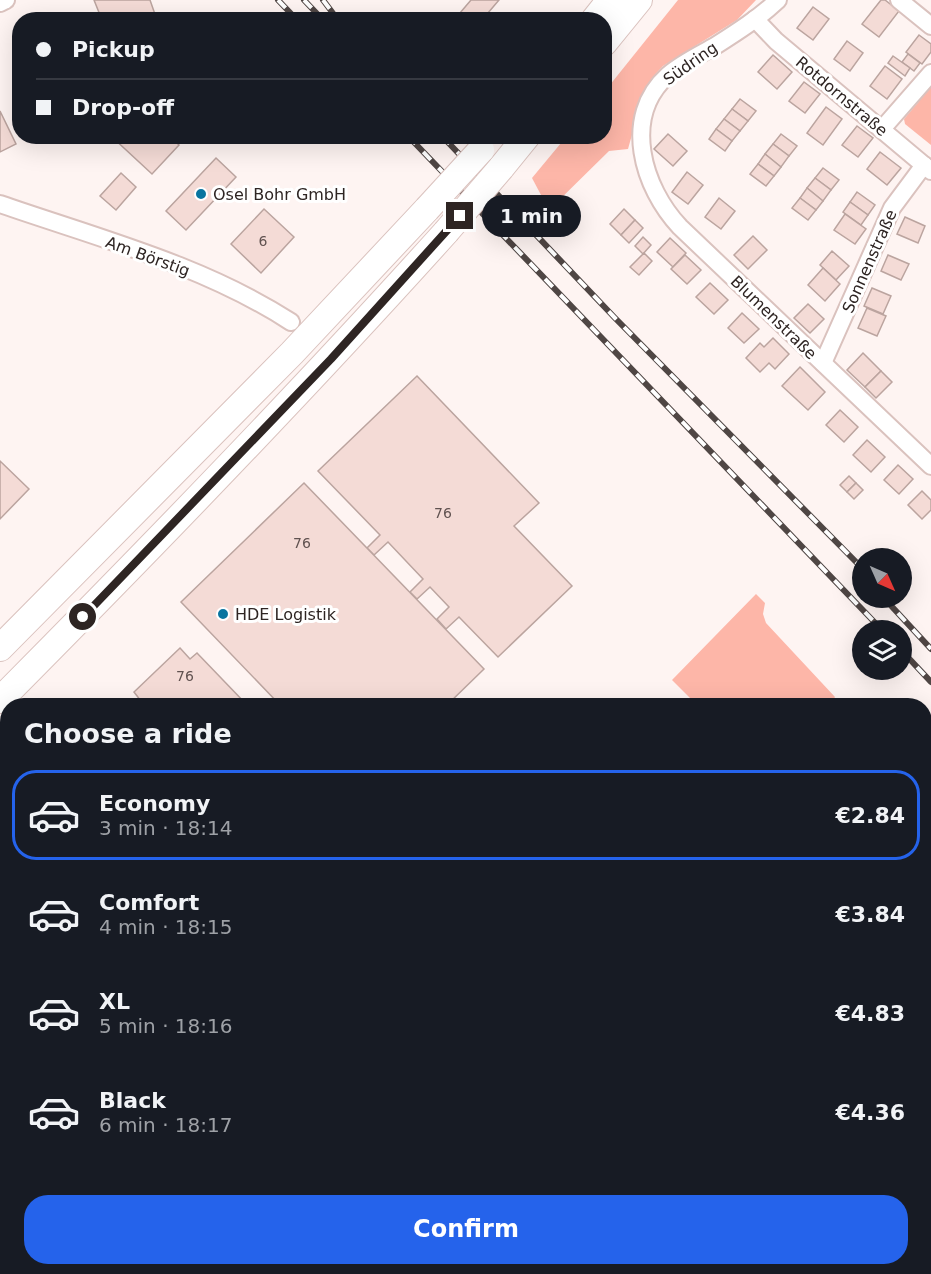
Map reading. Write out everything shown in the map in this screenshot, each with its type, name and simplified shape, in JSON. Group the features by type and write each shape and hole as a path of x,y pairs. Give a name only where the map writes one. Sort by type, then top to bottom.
{"highway":[{"path":"600,12 610,0"},
{"path":"612,33 639,0"},
{"path":"0,648 292,353 486,144"},
{"path":"2,698 133,567 346,343 521,144"}],"street":[{"path":"0,3 6,0"},
{"name":"Südring","path":"642,152 646,114 661,83 681,66 755,19 778,0"},
{"path":"899,0 931,26"},
{"name":"Rotdornstraße","path":"755,19 776,41 927,168"},
{"path":"882,129 931,73"},
{"name":"Blumenstraße","path":"642,152 649,181 667,213 931,466"},
{"name":"Sonnenstraße","path":"823,363 892,208 927,168"},
{"name":"Am Börstig","path":"0,204 195,272 246,293 291,322"}],"shaded area":[{"path":"678,0 756,0 737,20 663,66 652,78 644,92 628,149 609,151 549,210 532,178 560,144 612,144 612,82"},
{"path":"931,87 931,145 905,124 904,119"},
{"path":"756,594 765,603 763,614 766,623 835,697 690,698 672,680"}],"building":[{"path":"94,0 150,0 154,12 99,12"},
{"path":"471,0 499,0 489,12 461,12"},
{"path":"881,0 885,0 899,11 879,37 862,24"},
{"path":"813,7 829,19 813,40 797,28"},
{"path":"919,35 931,44 931,52 922,64 906,52"},
{"path":"847,41 863,53 850,71 834,59"},
{"path":"908,54 920,63 914,71 902,62"},
{"path":"773,55 792,72 777,89 758,72"},
{"path":"893,56 910,68 905,76 888,63"},
{"path":"885,66 902,79 887,99 870,86"},
{"path":"804,82 820,94 805,113 789,101"},
{"path":"740,99 756,111 748,121 732,109"},
{"path":"826,107 842,119 823,145 807,133"},
{"path":"732,109 748,121 740,131 724,119"},
{"path":"0,111 12,136 12,144 16,144 0,152"},
{"path":"724,119 740,131 732,141 716,129"},
{"path":"857,126 873,138 858,157 842,145"},
{"path":"716,129 732,141 725,151 709,139"},
{"path":"668,134 687,151 673,166 654,149"},
{"path":"781,134 797,146 789,156 773,144"},
{"path":"120,144 178,144 152,174"},
{"path":"773,144 789,156 781,167 765,154"},
{"path":"880,152 901,168 887,185 867,169"},
{"path":"765,154 781,167 774,176 758,164"},
{"name":"Osel Bohr GmbH","path":"216,158 236,177 186,230 166,211"},
{"path":"758,164 774,176 766,186 750,174"},
{"path":"823,168 839,180 831,190 815,178"},
{"path":"687,172 703,185 688,204 672,192"},
{"path":"121,173 136,187 116,210 100,196"},
{"path":"815,178 831,190 823,201 807,188"},
{"path":"807,188 823,201 816,210 800,198"},
{"path":"857,192 875,205 868,215 850,202"},
{"path":"719,198 735,211 721,229 705,217"},
{"path":"800,198 816,210 808,220 792,208"},
{"path":"850,202 868,215 861,225 843,212"},
{"path":"264,209 294,237 261,273 231,244"},
{"path":"624,209 635,220 621,235 610,224"},
{"path":"845,214 866,229 855,244 834,230"},
{"path":"905,217 925,226 918,243 897,234"},
{"path":"635,220 643,228 629,243 621,235"},
{"path":"753,236 767,250 748,269 734,255"},
{"path":"643,237 651,245 643,254 635,246"},
{"path":"670,238 686,253 673,267 657,252"},
{"path":"832,251 849,266 836,280 820,265"},
{"path":"644,253 652,261 639,275 630,267"},
{"path":"685,255 701,270 687,284 671,269"},
{"path":"888,255 909,264 901,280 881,271"},
{"path":"823,268 840,284 825,301 808,285"},
{"path":"710,283 728,300 714,314 696,297"},
{"path":"872,288 891,296 883,314 864,306"},
{"path":"808,304 824,319 810,333 794,318"},
{"path":"867,308 886,316 877,336 858,328"},
{"path":"742,313 759,329 744,343 728,328"},
{"path":"773,338 789,354 775,369 769,363 760,372 746,358 760,343 764,347"},
{"path":"863,353 881,371 865,387 847,370"},
{"path":"800,367 825,392 808,410 782,386"},
{"path":"881,371 892,382 876,398 865,387"},
{"path":"417,376 539,503 514,526 572,586 498,657 459,617 446,629 437,619 449,607 430,587 417,599 410,592 423,579 388,542 374,555 367,548 380,535 318,471"},
{"path":"840,410 858,427 844,442 826,425"},
{"path":"867,440 885,457 871,472 853,455"},
{"path":"0,461 29,489 0,519"},
{"path":"898,465 913,479 899,494 884,480"},
{"path":"849,476 856,483 847,492 840,485"},
{"path":"304,483 484,669 454,698 273,698 181,602"},
{"path":"856,483 863,490 854,499 847,492"},
{"path":"922,491 931,500 931,510 922,519 908,505"},
{"path":"180,648 190,659 197,653 240,698 139,698 134,692"}],"railway":[{"path":"278,0 289,12"},
{"path":"304,0 315,12"},
{"path":"323,0 332,12"},
{"path":"416,144 872,620"},
{"path":"450,144 615,318 852,558"},
{"path":"893,608 931,649"},
{"path":"912,662 931,682"}],"place":[{"name":"Osel Bohr GmbH","path":"201,194"},
{"name":"HDE Logistik","path":"223,614"}],"route":[{"path":"83,617 331,359 460,216"}]}
